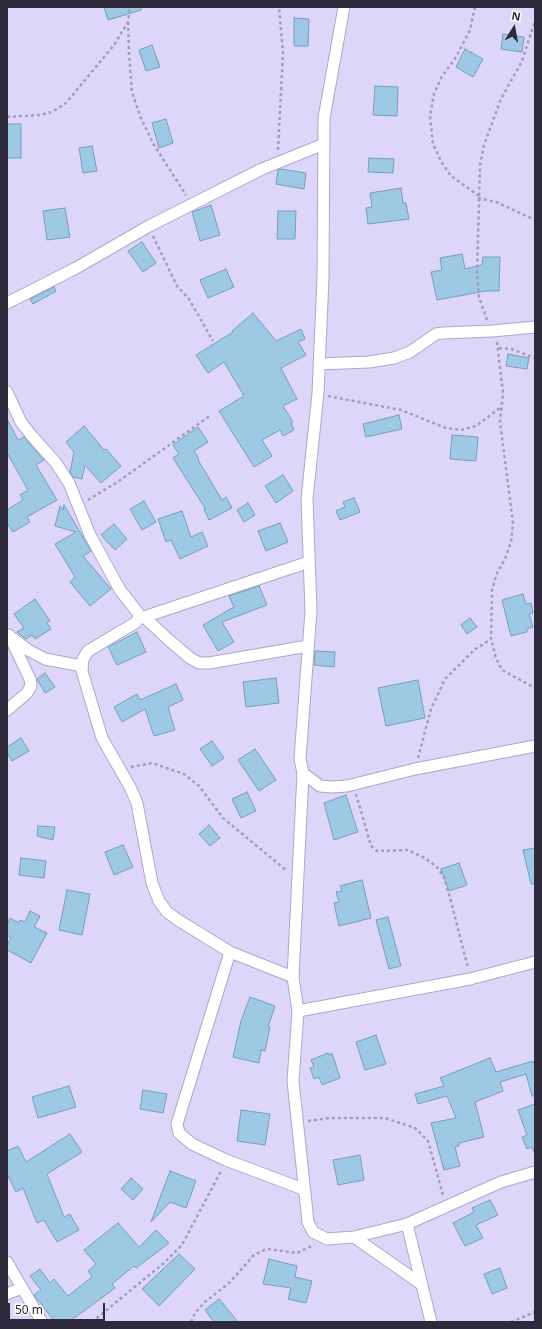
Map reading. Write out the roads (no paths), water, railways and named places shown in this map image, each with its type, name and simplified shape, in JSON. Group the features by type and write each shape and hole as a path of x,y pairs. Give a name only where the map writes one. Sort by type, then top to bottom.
{"street":[{"path":"344,7 324,118 322,278 318,393 307,499 311,611 300,759 303,773 294,977 298,1011 293,1081 303,1189 308,1222 314,1232 327,1239 354,1237 406,1224 501,1182 535,1172"},
{"path":"7,303 76,268 149,226 191,204 278,162 324,144"},
{"path":"319,364 369,362 394,358 410,352 436,334 443,332 492,331 535,327"},
{"path":"7,392 21,422 59,468 69,483 90,535 120,590 141,617 190,658 199,663 209,663 308,646"},
{"path":"294,977 230,952 178,920 168,912 159,901 152,883 137,803 102,738 90,702 82,666 83,658 88,651 135,623 141,617 309,562"},
{"path":"8,634 28,650 45,659 82,666"},
{"path":"7,710 27,693 31,686 30,679 8,634"},
{"path":"303,773 320,786 332,787 353,784 415,769 535,746"},
{"path":"230,952 177,1124 179,1133 192,1144 226,1160 303,1189"},
{"path":"298,1011 470,978 535,962"},
{"path":"406,1224 431,1322"},
{"path":"354,1237 421,1284"},
{"path":"7,1262 42,1322"},
{"path":"7,1294 22,1288"}]}
